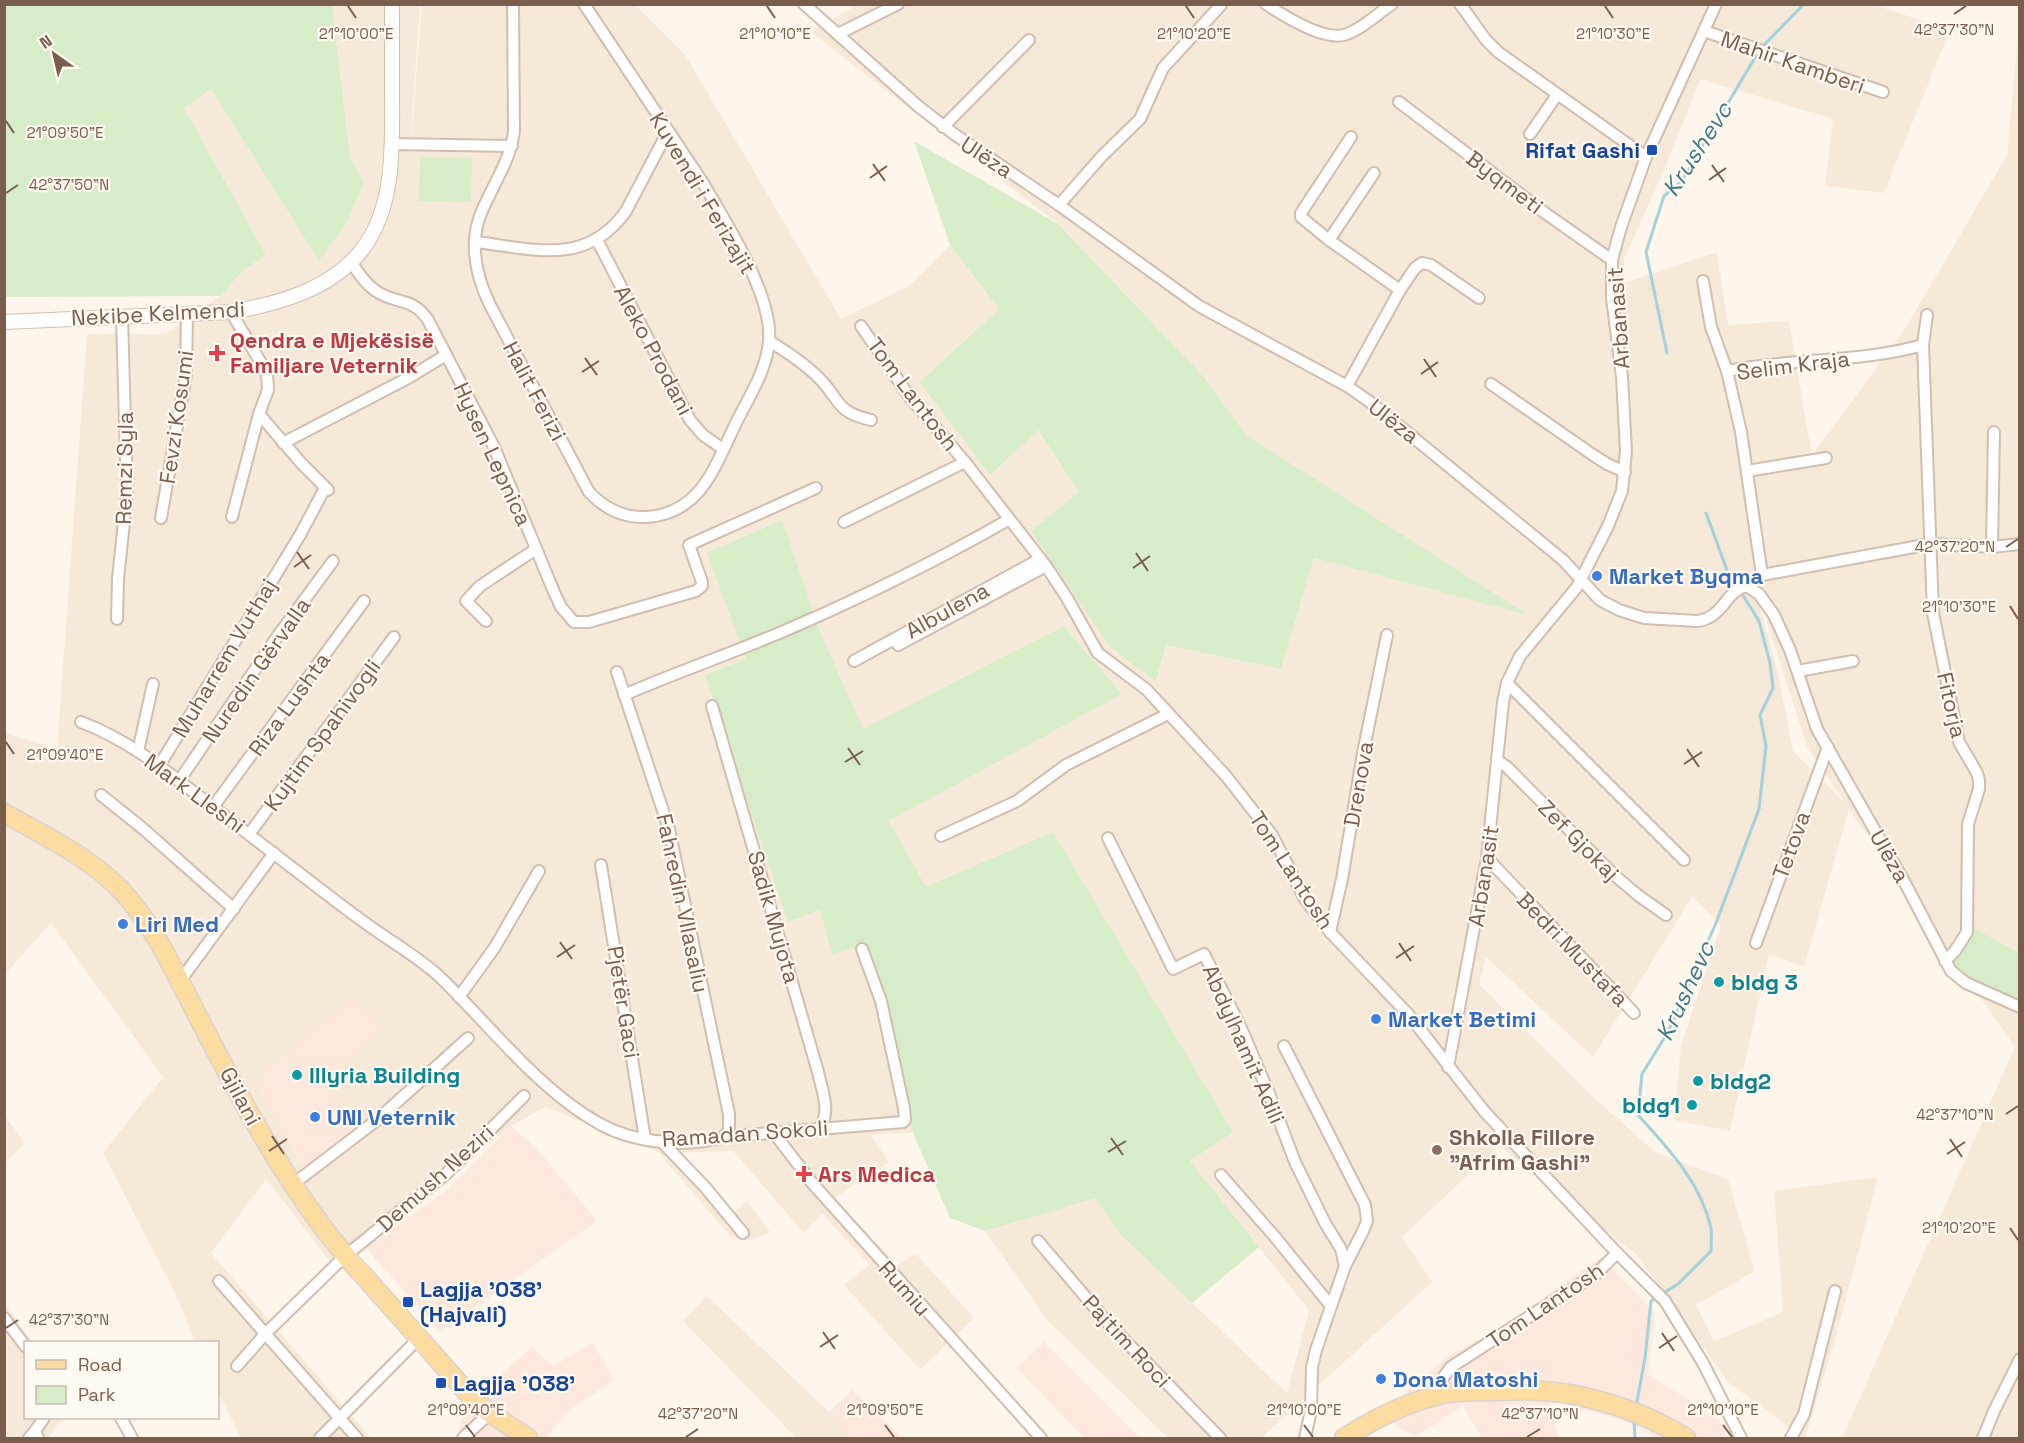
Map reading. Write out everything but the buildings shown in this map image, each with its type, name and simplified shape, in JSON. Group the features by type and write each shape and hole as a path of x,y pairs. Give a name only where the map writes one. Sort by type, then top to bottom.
{"main road":[{"name":"Gjilani","path":"4,813 89,863 118,887 142,917 180,981 256,1126 292,1185 344,1257 363,1275 473,1399 528,1438"},
{"path":"1344,1438 1372,1422 1435,1396 1478,1391 1543,1391 1577,1396 1627,1409 1686,1438"}],"street":[{"name":"Nekibe Kelmendi","path":"4,322 231,312 268,304 311,289 339,272 351,262 369,238 380,216 388,183 392,144 392,4"},
{"name":"Halit Ferizi","path":"513,4 514,131 512,146 479,218 476,266 482,289 582,480 597,500 615,512 639,517 667,514 680,509 698,493 723,449 762,370 770,341"},
{"name":"Kuvendi i Ferizajit","path":"584,4 703,183 754,277 767,317 770,341"},
{"name":"Ulëza","path":"804,4 943,127 1059,205 1190,300 1347,386 1390,417 1563,560 1600,600 1619,610 1644,618 1697,621 1711,618 1741,588 1760,594 1774,615 1798,671 1810,712 1827,747 1901,876 1951,971 1966,983 2019,1007"},
{"path":"838,34 898,4"},
{"path":"1266,4 1309,28 1326,34 1344,35 1392,4"},
{"path":"1461,4 1486,40 1498,52 1646,157"},
{"name":"Arbanasit","path":"1448,1067 1487,858 1503,702 1507,683 1524,650 1573,594 1617,506 1622,491 1625,472 1625,416 1612,298 1612,260 1646,157 1716,4"},
{"path":"1059,205 1102,156 1140,119 1163,68 1221,5"},
{"name":"Mahir Kamberi","path":"1704,31 1883,92"},
{"name":"Ulëza","path":"943,127 1029,40"},
{"path":"1530,134 1557,95"},
{"name":"Byqmeti","path":"1399,102 1545,213 1612,260"},
{"path":"476,242 560,251 597,240 617,224 626,212 668,130"},
{"path":"1350,137 1300,213 1304,220 1329,240 1400,290"},
{"path":"392,144 512,146"},
{"path":"1329,240 1374,173"},
{"name":"Aleko Prodani","path":"597,240 690,420 703,435 723,449"},
{"name":"Hysen Lepnica","path":"351,262 364,280 377,292 416,306 421,311 494,447 554,592 574,622 589,622 696,591 702,586 702,582 689,545 816,488"},
{"path":"1347,386 1400,290 1415,268 1422,263 1431,265 1479,298"},
{"path":"1703,281 1711,327 1726,371"},
{"path":"231,312 267,373 268,390 259,414 232,517"},
{"name":"Fevzi Kosumi","path":"160,518 186,374 187,315"},
{"name":"Fitorja","path":"1927,315 1923,345 1933,613 1957,732 1963,750 1977,772 1979,780 1979,789 1968,824 1967,932 1955,951 1945,961"},
{"name":"Remzi Syla","path":"117,619 118,579 127,485 122,317"},
{"name":"Tom Lantosh","path":"861,327 909,396 1043,563 1067,598 1098,653 1147,690 1226,776 1258,815 1285,858 1305,899 1330,932 1408,1014 1484,1112 1617,1253 1597,1273 1451,1367 1442,1379 1435,1396"},
{"path":"770,341 818,376 849,414 871,420"},
{"name":"Selim Kraja","path":"1762,575 1741,432 1726,371 1893,352 1923,345"},
{"path":"283,443 446,356"},
{"path":"1491,384 1593,455 1625,472"},
{"name":"Muharrem Vuthaj","path":"159,766 327,489 259,414"},
{"path":"1992,547 1994,432"},
{"path":"1747,471 1826,458"},
{"name":"Tom Lantosh","path":"844,522 964,462"},
{"path":"624,695 792,628 934,561 1008,520"},
{"path":"1741,588 1762,575 1930,544 1992,547 2019,544"},
{"name":"Hysen Lepnica","path":"486,621 466,601 480,586 536,549"},
{"name":"Nuredin Gërvalla","path":"179,781 271,645 333,561"},
{"name":"Albulena","path":"891,649 1043,563"},
{"name":"Albulena","path":"854,661 1043,563"},
{"name":"Riza Lushta","path":"213,807 364,601"},
{"name":"Drenova","path":"1330,932 1387,635"},
{"name":"Kujtim Spahivogli","path":"250,833 394,637"},
{"path":"1798,671 1853,661"},
{"name":"Fahredin Vllasaliu","path":"617,672 663,808 677,862 729,1114 729,1131 723,1137"},
{"path":"1507,683 1684,860"},
{"path":"138,751 153,684"},
{"name":"Sadik Mujota","path":"712,706 818,1072 826,1108 824,1121 820,1128"},
{"path":"940,836 1017,801 1066,765 1168,714"},
{"name":"Mark Lleshi","path":"81,722 110,734 138,751 274,853"},
{"name":"Tetova","path":"1756,943 1827,747"},
{"name":"Zef Gjokaj","path":"1497,760 1507,767 1625,885 1666,915"},
{"path":"101,795 234,909"},
{"name":"Abdylhamit Adili","path":"1108,838 1173,969 1204,954 1255,1059 1295,1162 1325,1223 1341,1249 1345,1266"},
{"path":"180,981 274,853"},
{"name":"Ramadan Sokoli","path":"274,853 360,920 441,978 561,1098 600,1124 625,1135 645,1139 700,1141 723,1137 903,1122 905,1120 904,1108 881,1001 862,949"},
{"name":"Bedri Mustafa","path":"1487,858 1634,1013"},
{"name":"Pjetër Gaci","path":"601,865 645,1139"},
{"path":"459,997 495,947 539,871"},
{"path":"292,1185 376,1120 468,1038"},
{"path":"1284,1046 1365,1205 1367,1221 1345,1266 1312,1367 1311,1410 1305,1438"},
{"name":"Demush Neziri","path":"237,1366 344,1257 447,1173 524,1096"},
{"name":"Rumiu","path":"774,1133 834,1208 1041,1438"},
{"path":"661,1141 705,1187 743,1233"},
{"path":"1221,1175 1331,1306"},
{"name":"Pajtim Roci","path":"1038,1241 1106,1321 1220,1438"},
{"path":"1617,1253 1665,1301 1703,1363 1741,1438"},
{"path":"219,1281 357,1438"},
{"path":"1791,1438 1804,1414 1835,1291"},
{"path":"4,1318 24,1344"},
{"path":"320,1438 419,1338"},
{"path":"1983,1438 2019,1359"},
{"path":"464,1438 490,1413"},
{"path":"34,1436 43,1419"},
{"path":"122,1419 132,1438"}],"shaded area":[{"path":"858,4 1872,4 1950,30 1884,193 1825,186 1833,119 1701,79 1624,259 1624,283 1717,252 1728,325 1789,321 1812,455 1905,329 2007,155 2019,25 2019,1438 1842,1438 2015,1047 1849,809 1804,967 1769,954 1730,1131 1674,1120 1681,1046 1721,925 1692,897 1593,1057 1486,957 1479,984 1590,1094 1656,1153 1728,1179 1755,1271 1696,1305 1714,1341 1783,1312 1774,1191 1878,1177 1835,1340 1805,1438 1728,1382 1637,1255 1499,1146 1402,1237 1432,1282 1261,1438 1168,1438 1047,1320 985,1231 1095,1197 1120,1234 1287,1393 1309,1310 1190,1161 1233,1131 925,888 889,820 1122,694 1064,626 863,730 788,922 820,910 865,945 913,1133 871,1135 889,1162 834,1198 897,1265 916,1254 974,1318 920,1370 844,1285 870,1265 822,1214 804,1233 733,1151 677,1153 734,1213 747,1201 770,1232 752,1240 731,1237 658,1152 545,1107 511,1126 366,1248 335,1268 266,1179 211,1253 371,1438 241,1438 219,1394 219,1341 195,1341 176,1295 103,1153 163,1077 51,923 5,974 5,733 57,749 87,334 165,334 220,296 245,269 266,255 184,108 211,89 319,261 346,224 364,183 350,157 332,5 420,5 407,190 422,5 635,5 686,56 841,319 909,286 950,245 999,309 920,382 1037,429 1079,492 1031,532 1157,681 1166,645 1281,669 1314,558 1525,614 1246,435 1203,376 1058,224 811,32","holes":["1750,570 1808,749 1846,804 1793,751 1778,674"]},
{"path":"351,998 386,1028 323,1084 362,1126 303,1170 254,1080"},
{"path":"5,1116 25,1143 5,1163"},
{"path":"511,1126 538,1150 597,1221 440,1331 366,1248 447,1190"},
{"path":"1601,1257 1655,1313 1648,1374 1719,1420 1727,1438 1656,1438 1623,1420 1548,1400 1559,1438 1482,1438 1463,1406 1417,1436 1397,1427 1393,1408 1405,1393 1447,1357 1503,1326"},
{"path":"707,1296 829,1412 851,1438 796,1438 683,1321"},
{"path":"4,1303 31,1341 24,1341 24,1419 62,1419 48,1438 5,1438"},
{"path":"1044,1342 1140,1438 1084,1438 1017,1368"},
{"path":"593,1343 614,1380 568,1411 546,1438 456,1438 459,1436 462,1409 532,1347 553,1366"},
{"path":"852,1390 902,1438 851,1438 829,1412"}],"green space":[{"path":"4,5 332,5 350,157 364,183 346,224 319,261 211,89 184,108 266,255 245,269 220,296 5,297"},
{"path":"914,141 1058,224 1203,376 1246,435 1528,615 1314,558 1281,669 1166,645 1156,682 1110,647 1031,531 1079,492 1038,430 990,475 920,382 999,309 950,245"},
{"path":"420,157 472,158 471,202 419,201"},
{"path":"782,520 820,632 863,729 1064,626 1122,694 889,821 926,887 1053,832 1233,1132 1190,1161 1259,1247 1192,1303 1120,1234 1095,1198 985,1231 950,1218 913,1133 866,945 832,954 820,910 788,922 705,675 746,659 707,553"},
{"path":"1970,926 2019,953 2019,1003 1976,986 1954,970 1953,957"}],"waterway":[{"name":"Krushevc","path":"1764,45 1804,4"},
{"name":"Krushevc","path":"1667,353 1646,252 1664,196 1681,182 1756,56"},
{"name":"Krushevc","path":"1662,1294 1678,1284 1711,1251 1711,1231 1700,1196 1691,1181 1672,1153 1638,1115 1642,1074 1668,1032 1716,923 1759,809 1766,746 1760,715 1773,688 1770,663 1759,621 1727,570 1706,513"},
{"name":"Krushevc","path":"1636,1407 1645,1358 1651,1301 1656,1298"},
{"name":"Krushevc","path":"1634,1419 1635,1438"}],"place":[{"name":"Rifat Gashi","path":"1652,150"},
{"name":"Qendra e Mjekësisë Familjare Veternik","path":"217,353"},
{"name":"Market Byqma","path":"1597,576"},
{"name":"Liri Med","path":"123,924"},
{"name":"bldg 3","path":"1719,982"},
{"name":"Market Betimi","path":"1376,1019"},
{"name":"Illyria Building","path":"297,1075"},
{"name":"bldg2","path":"1698,1081"},
{"name":"bldg1","path":"1692,1105"},
{"name":"UNI Veternik","path":"315,1117"},
{"name":"Shkolla Fillore \"Afrim Gashi\"","path":"1437,1150"},
{"name":"Ars Medica","path":"804,1174"},
{"name":"Lagjja '038' (Hajvali)","path":"408,1302"},
{"name":"Dona Matoshi","path":"1381,1379"},
{"name":"Lagjja '038'","path":"441,1383"}]}
